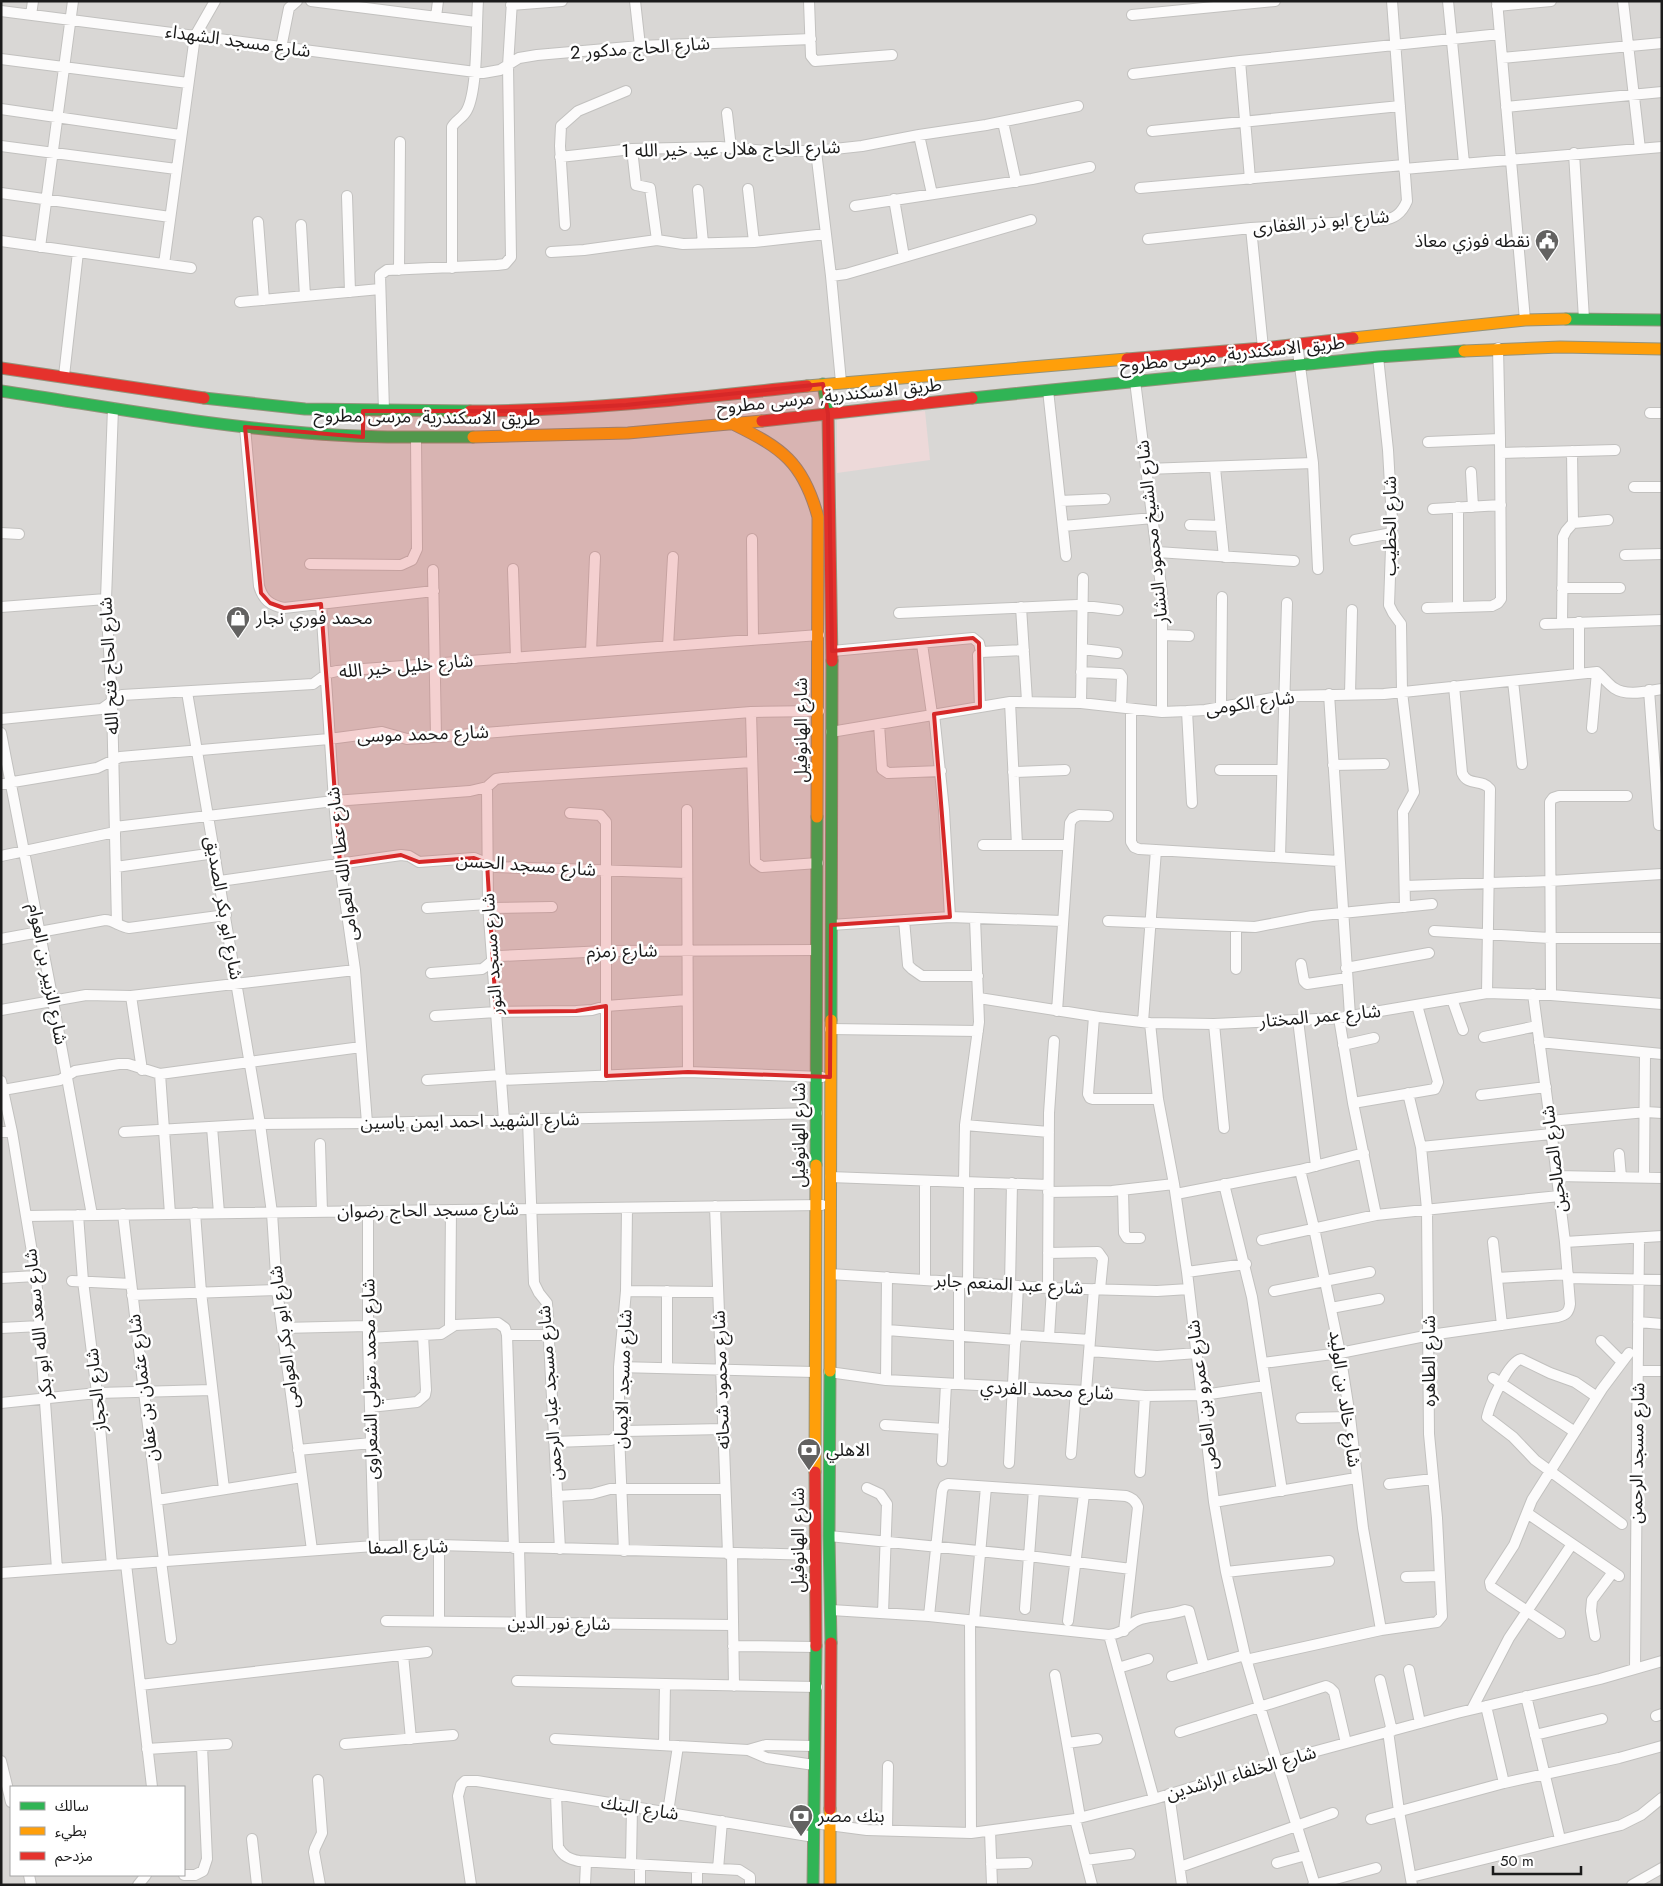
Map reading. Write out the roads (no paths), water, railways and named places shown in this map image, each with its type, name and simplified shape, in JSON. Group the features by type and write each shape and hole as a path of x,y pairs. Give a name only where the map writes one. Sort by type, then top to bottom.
{"main road":[{"name":"طريق الاسكندرية, مرسى مطروح","path":"1,368 238,403 305,421 363,424 384,411 521,411 616,406 840,382 1263,348 1525,320 1662,320"},
{"name":"طريق الاسكندرية, مرسى مطروح","path":"1,391 245,427 305,421 363,424 416,438 522,437 628,433 733,424 860,409 1378,357 1498,348 1560,346 1662,349"},
{"name":"شارع الهانوفيل","path":"824,384 828,414 832,651 829,1536 831,1610 830,1885"},
{"name":"شارع الهانوفيل","path":"733,424 774,445 790,460 803,477 813,496 818,517 814,1885"}],"street":[{"path":"31,15 33,1"},
{"path":"40,247 72,1"},
{"path":"164,264 180,134 195,36 215,1"},
{"path":"281,48 290,8 297,1"},
{"path":"311,1 476,22"},
{"path":"436,17 438,1"},
{"path":"452,268 452,127 466,113 470,104 474,72 478,1"},
{"path":"384,411 380,275 383,271 505,264 511,257 508,66 512,3 562,1"},
{"path":"635,1 640,46"},
{"path":"809,1 811,56 816,61 892,56"},
{"path":"1132,15 1275,1"},
{"name":"شارع ابو ذر الغفارى","path":"1148,239 1251,228 1390,219 1398,215 1404,209 1407,201 1392,1"},
{"path":"1448,1 1464,163"},
{"path":"1525,320 1497,4 1551,1"},
{"path":"1623,1 1640,149"},
{"name":"شارع مسجد الشهداء","path":"1,11 474,72"},
{"path":"1134,74 1500,34"},
{"name":"شارع الحاج مدكور 2","path":"474,72 492,72 508,66 519,58 537,55 640,46 811,39"},
{"path":"1502,58 1662,43"},
{"path":"1,58 188,83"},
{"path":"1240,61 1250,179"},
{"path":"565,225 560,157 561,126 578,111 626,91"},
{"path":"1506,108 1662,92"},
{"name":"شارع الحاج هلال عيد خير الله 1","path":"560,157 632,149 731,148 816,151 862,146 1003,122 1078,106"},
{"path":"1152,131 1400,106"},
{"path":"1,109 180,134"},
{"path":"727,113 731,148"},
{"path":"1003,122 1016,182"},
{"path":"919,135 932,194"},
{"path":"399,270 400,142"},
{"path":"1,146 176,169"},
{"path":"1140,188 1662,147"},
{"path":"632,149 636,185 650,188 657,240"},
{"path":"816,151 831,276 840,382"},
{"path":"1574,153 1584,319"},
{"path":"856,206 1016,182 1090,167"},
{"path":"748,189 754,242"},
{"path":"698,190 703,243"},
{"path":"1,193 170,217"},
{"path":"347,196 350,292"},
{"path":"894,199 904,257"},
{"path":"831,276 846,274 1031,220"},
{"path":"258,222 264,300"},
{"path":"301,225 305,296"},
{"path":"1251,228 1263,348"},
{"path":"551,252 584,250 657,240 703,243 754,242 826,234"},
{"path":"1,241 191,268"},
{"path":"64,376 78,252"},
{"path":"240,302 350,292 380,284"},
{"path":"1297,344 1313,463 1318,569"},
{"path":"1427,608 1492,606 1501,599 1501,453 1498,348"},
{"name":"شارع الخطيب","path":"1378,357 1388,450 1392,533 1389,605 1392,613 1401,624 1402,692"},
{"name":"شارع الشيخ محمود النشار","path":"1135,381 1162,594 1162,712"},
{"path":"1048,390 1066,556"},
{"name":"شارع الحاج فتح الله","path":"114,408 106,599 112,701 117,924"},
{"path":"1650,413 1662,413"},
{"path":"245,427 259,586 264,599 284,608 434,591"},
{"path":"310,564 401,565 412,560 417,549 416,438"},
{"path":"1428,442 1500,439"},
{"path":"1501,453 1615,450"},
{"path":"1572,451 1573,523"},
{"path":"1146,469 1313,463"},
{"path":"1215,468 1224,557"},
{"path":"1471,472 1473,506"},
{"path":"1634,487 1662,487"},
{"path":"1060,501 1105,499"},
{"path":"1433,508 1501,505"},
{"path":"1458,507 1458,607"},
{"path":"1063,526 1152,518"},
{"path":"1562,623 1563,537 1573,523 1608,520"},
{"path":"1190,525 1221,526"},
{"path":"1,533 20,534"},
{"path":"1355,540 1392,533"},
{"path":"752,539 753,640"},
{"path":"1157,552 1294,561"},
{"path":"1625,555 1662,554"},
{"path":"591,652 595,557"},
{"path":"668,646 673,557"},
{"path":"513,569 516,658"},
{"path":"433,570 436,737"},
{"path":"1081,703 1083,578"},
{"path":"1562,588 1620,588"},
{"path":"1221,706 1222,597"},
{"path":"1,607 106,599"},
{"path":"1280,857 1287,603"},
{"name":"شارع عطا الله العوامى","path":"321,604 334,800 340,864 355,970 367,1123"},
{"path":"899,613 1083,606 1118,610"},
{"path":"1021,607 1027,701"},
{"path":"1350,694 1352,610"},
{"path":"1545,624 1662,620"},
{"path":"1579,622 1579,674"},
{"name":"شارع خليل خير الله","path":"1,719 101,709 122,695 313,684 336,671 819,635"},
{"path":"1162,635 1189,636"},
{"path":"832,651 973,638 979,643 981,652 977,658 980,707"},
{"path":"922,644 940,771 950,917"},
{"path":"1082,649 1117,653"},
{"path":"981,652 1024,650"},
{"path":"1081,672 1120,674 1122,677 1126,708 1131,842 1134,846 1139,849 1339,861"},
{"path":"1597,672 1615,689 1622,692 1662,689"},
{"path":"1592,728 1597,672"},
{"name":"شارع الكومى","path":"832,732 1010,702 1081,703 1162,712 1187,711 1284,696 1402,692 1597,672"},
{"path":"1513,680 1522,764"},
{"path":"1454,686 1462,773 1464,778 1470,782 1486,784 1490,789 1487,993"},
{"path":"1649,690 1658,763 1659,825"},
{"name":"شارع ابو بكر الصديق","path":"187,692 260,1124"},
{"path":"1402,692 1414,792 1403,812 1405,907"},
{"path":"1329,694 1350,1016"},
{"path":"1010,702 1018,845"},
{"name":"شارع محمد موسى","path":"6,783 97,768 120,757 329,739 382,732 408,739 751,712 818,711"},
{"path":"1187,711 1192,803"},
{"path":"751,712 755,862 762,867 818,863"},
{"path":"879,724 882,769 884,772 940,771"},
{"name":"شارع الزبير بن العوام","path":"1,733 6,783 25,851 92,1215"},
{"path":"1,856 115,829 334,800 470,792 487,787 496,779 502,778 752,762"},
{"path":"1333,765 1384,764"},
{"path":"1013,772 1065,770"},
{"path":"1220,770 1282,770"},
{"name":"شارع مسجد النور","path":"487,787 488,906 504,1120"},
{"path":"1551,995 1550,802 1553,798 1559,796 1627,796"},
{"path":"687,810 686,950 688,1072"},
{"path":"570,813 600,815 604,817 606,822 606,1076"},
{"path":"1057,1011 1070,823 1073,818 1079,815 1108,816"},
{"path":"983,845 1068,845"},
{"name":"شارع عمرو بن العاص","path":"1156,850 1147,1022 1187,1272 1203,1395 1214,1502 1226,1572 1246,1658 1276,1762 1315,1885"},
{"path":"116,867 215,853"},
{"name":"شارع مسجد الحسن","path":"220,882 401,855 409,856 419,862 474,858 496,866 686,873"},
{"path":"1405,886 1550,881 1662,874"},
{"path":"1108,920 1236,926 1270,925 1312,916 1432,904"},
{"path":"427,908 488,906 552,907"},
{"path":"1,939 105,920 114,921 129,928 226,915"},
{"path":"831,925 950,917 1062,921"},
{"path":"959,1384 959,1335 963,1283 966,1182 965,1125 978,1031 979,998 975,918"},
{"path":"904,920 908,964 917,973 922,976 978,976"},
{"path":"1236,926 1236,969"},
{"path":"1434,931 1550,938 1662,938"},
{"name":"شارع زمزم","path":"431,973 482,969 500,956 606,951 818,950"},
{"path":"1301,964 1306,984 1428,953"},
{"path":"1,1010 86,995 131,996 355,970"},
{"name":"شارع عمر المختار","path":"979,998 1094,1017 1147,1022 1214,1024 1339,1018 1487,993 1551,995 1662,1004"},
{"name":"شارع الصالحين","path":"1502,1325 1558,1317 1564,1315 1569,1310 1570,1304 1565,1242 1533,994"},
{"path":"131,996 142,1070"},
{"path":"1452,999 1463,1030"},
{"path":"435,1016 496,1012 592,1010 606,1006 687,1000"},
{"path":"1353,1103 1435,1088 1438,1082 1417,1005"},
{"path":"1094,1017 1088,1094 1090,1098 1093,1100 1158,1099"},
{"path":"1339,1018 1353,1103 1376,1215"},
{"path":"1298,1020 1316,1166"},
{"path":"1214,1024 1224,1128"},
{"path":"1484,1037 1537,1026"},
{"path":"830,1029 978,1031"},
{"path":"1343,1045 1374,1038"},
{"path":"1049,1337 1048,1188 1054,1041"},
{"path":"1540,1042 1662,1054"},
{"path":"2,1085 60,1080 75,1071 119,1064 128,1064 142,1070 160,1074 361,1048"},
{"path":"1644,1177 1646,1053"},
{"path":"427,1080 688,1072 830,1077"},
{"path":"160,1074 170,1214"},
{"name":"شارع سعد الله ابو بكر","path":"2,1085 7,1132 26,1216 36,1276 57,1569"},
{"path":"1482,1095 1546,1087"},
{"name":"شارع الطاهره","path":"1381,1630 1432,1623 1440,1620 1442,1616 1428,1383 1430,1335 1427,1210 1421,1147 1408,1093"},
{"path":"1550,1121 1646,1112 1662,1113"},
{"name":"شارع الشهيد احمد ايمن ياسين","path":"124,1132 260,1124 817,1113"},
{"name":"شارع مسجد عباد الرحمن","path":"528,1120 534,1283 538,1294 547,1303 560,1549"},
{"name":"شارع ابو بكر العوامى","path":"260,1124 272,1213 277,1290 312,1550"},
{"path":"965,1125 1049,1132"},
{"path":"212,1127 220,1213"},
{"path":"1421,1147 1552,1134"},
{"path":"320,1144 322,1212"},
{"path":"830,1177 1012,1183 1048,1188 1175,1189 1224,1184 1300,1170 1364,1154"},
{"path":"1618,1154 1621,1177"},
{"name":"شارع خالد بن الوليد","path":"1300,1170 1340,1353 1350,1417 1356,1478 1381,1630"},
{"path":"1556,1176 1662,1178"},
{"path":"925,1181 925,1280"},
{"path":"1009,1463 1016,1338 1012,1183"},
{"path":"1224,1184 1246,1264 1282,1491"},
{"path":"1123,1190 1124,1233 1127,1238 1140,1238"},
{"path":"1262,1240 1376,1215 1559,1196"},
{"name":"شارع مسجد الحاج رضوان","path":"26,1216 830,1205"},
{"name":"شارع محمود شحاته","path":"714,1206 725,1489 733,1625 734,1686"},
{"name":"شارع مسجد الايمان","path":"624,1551 619,1367 626,1291 628,1208"},
{"path":"450,1326 451,1210"},
{"name":"شارع محمد متولي الشعراوى","path":"368,1211 368,1338 374,1546"},
{"path":"195,1213 201,1292 224,1489"},
{"name":"شارع عثمان بن عفان","path":"123,1214 157,1500 171,1638"},
{"name":"شارع الحجاز","path":"78,1215 83,1282 97,1393 112,1565"},
{"path":"1565,1242 1662,1236"},
{"name":"شارع مسجد الرحمن","path":"1635,1669 1639,1238"},
{"path":"1263,1363 1340,1353 1430,1335 1502,1325 1493,1242"},
{"path":"1048,1253 1098,1252 1103,1259 1071,1454"},
{"path":"1187,1272 1246,1264"},
{"path":"1274,1292 1370,1272"},
{"name":"شارع عبد المنعم جابر","path":"830,1274 1050,1288 1157,1291 1189,1289"},
{"path":"1,1278 36,1276"},
{"path":"1497,1278 1568,1276 1662,1280"},
{"path":"886,1380 887,1277"},
{"path":"72,1281 132,1289 201,1292 277,1290"},
{"path":"626,1291 718,1292"},
{"path":"667,1291 667,1368"},
{"path":"1331,1308 1379,1299"},
{"path":"1638,1322 1662,1324"},
{"path":"368,1338 441,1334 450,1326 455,1325 498,1324 505,1328 521,1622"},
{"path":"1,1328 40,1326"},
{"path":"282,1328 368,1326"},
{"path":"887,1330 1016,1338 1049,1337 1090,1340"},
{"path":"370,1407 417,1402 422,1399 426,1390 423,1335"},
{"path":"506,1335 549,1335"},
{"path":"1601,1341 1622,1362"},
{"path":"1089,1351 1157,1356 1197,1353"},
{"path":"1560,1633 1490,1584 1514,1545 1532,1500 1597,1397 1629,1353"},
{"path":"1597,1397 1575,1382 1521,1360 1516,1360 1497,1380 1487,1417 1505,1430 1550,1472 1622,1524"},
{"path":"619,1367 815,1372"},
{"path":"1638,1370 1662,1370"},
{"name":"شارع محمد الفردي","path":"830,1372 886,1380 1145,1396 1203,1395 1265,1386"},
{"path":"1497,1380 1575,1432"},
{"path":"942,1461 946,1384"},
{"path":"1,1403 97,1393 212,1390"},
{"path":"1140,1472 1145,1396"},
{"path":"1301,1418 1350,1417"},
{"path":"885,1425 944,1429"},
{"path":"554,1442 611,1440 626,1431 723,1429"},
{"path":"298,1450 371,1443"},
{"path":"157,1500 302,1477"},
{"path":"1214,1502 1356,1478"},
{"path":"1388,1484 1433,1479"},
{"path":"929,1616 944,1486 948,1484 1126,1496 1136,1501 1138,1507 1124,1632"},
{"path":"971,1833 972,1621 986,1487"},
{"path":"867,1488 880,1494 887,1504 883,1613"},
{"path":"557,1496 587,1495 610,1489 725,1489"},
{"path":"1025,1609 1034,1490"},
{"path":"1068,1621 1084,1494"},
{"path":"1527,1513 1616,1574 1592,1600 1591,1610 1595,1636"},
{"path":"829,1536 1029,1556 1131,1569"},
{"path":"1472,1709 1496,1661 1572,1544"},
{"name":"شارع الصفا","path":"1,1573 374,1546 815,1555"},
{"path":"439,1546 439,1622"},
{"path":"1226,1572 1329,1561"},
{"path":"126,1564 152,1786"},
{"path":"1406,1577 1440,1576"},
{"path":"831,1610 929,1616 1110,1635 1124,1632 1140,1619 1187,1610 1204,1667"},
{"name":"شارع نور الدين","path":"386,1621 733,1625"},
{"path":"1172,1676 1204,1667 1381,1630"},
{"path":"1110,1635 1154,1798"},
{"path":"733,1646 816,1647"},
{"path":"140,1686 427,1652"},
{"path":"403,1655 411,1739"},
{"path":"1118,1668 1148,1659"},
{"name":"شارع الخلفاء الراشدين","path":"814,1823 867,1830 971,1833 1077,1818 1169,1794 1390,1731 1472,1709 1600,1679 1662,1660"},
{"path":"1409,1670 1420,1723"},
{"path":"1055,1675 1067,1742 1077,1818 1092,1885"},
{"path":"1380,1680 1390,1731 1399,1811 1411,1881 1560,1839 1621,1825 1641,1815 1662,1798"},
{"path":"517,1681 816,1688"},
{"path":"664,1745 665,1684"},
{"path":"1180,1732 1326,1686 1334,1692 1346,1743"},
{"path":"1526,1696 1560,1839"},
{"path":"1486,1706 1504,1783"},
{"path":"1535,1735 1602,1719"},
{"path":"345,1744 453,1735"},
{"path":"554,1739 748,1750 766,1758 814,1765"},
{"path":"1067,1742 1097,1739"},
{"path":"147,1749 227,1744"},
{"path":"748,1750 766,1744 814,1746"},
{"path":"185,1875 195,1875 202,1871 207,1859 202,1746"},
{"path":"668,1812 678,1746"},
{"path":"1370,1819 1504,1783 1618,1758 1662,1746"},
{"path":"1,1761 10,1798"},
{"path":"888,1766 888,1831"},
{"path":"318,1780 322,1833 314,1852 320,1885"},
{"name":"شارع البنك","path":"471,1885 458,1796 461,1785 465,1781 477,1781 814,1837"},
{"path":"556,1794 558,1847 562,1854 570,1860 739,1870 750,1878 750,1885"},
{"path":"1169,1794 1182,1885"},
{"path":"632,1807 636,1865 640,1885"},
{"path":"1180,1867 1332,1812"},
{"path":"718,1869 722,1821"},
{"path":"990,1831 992,1885"},
{"path":"252,1839 257,1885"},
{"path":"1086,1860 1130,1854"},
{"path":"1277,1863 1306,1855"},
{"path":"585,1885 586,1862"},
{"path":"991,1864 1027,1863"},
{"path":"697,1868 697,1885"},
{"path":"1315,1885 1376,1868"},
{"path":"1632,1885 1647,1881 1662,1868"}],"place":[{"name":"نقطه فوزي معاذ","path":"1547,262"},
{"name":"محمد فوري نجار","path":"238,639"},
{"name":"الاهلي","path":"809,1471"},
{"name":"بنك مصر","path":"801,1837"}]}
